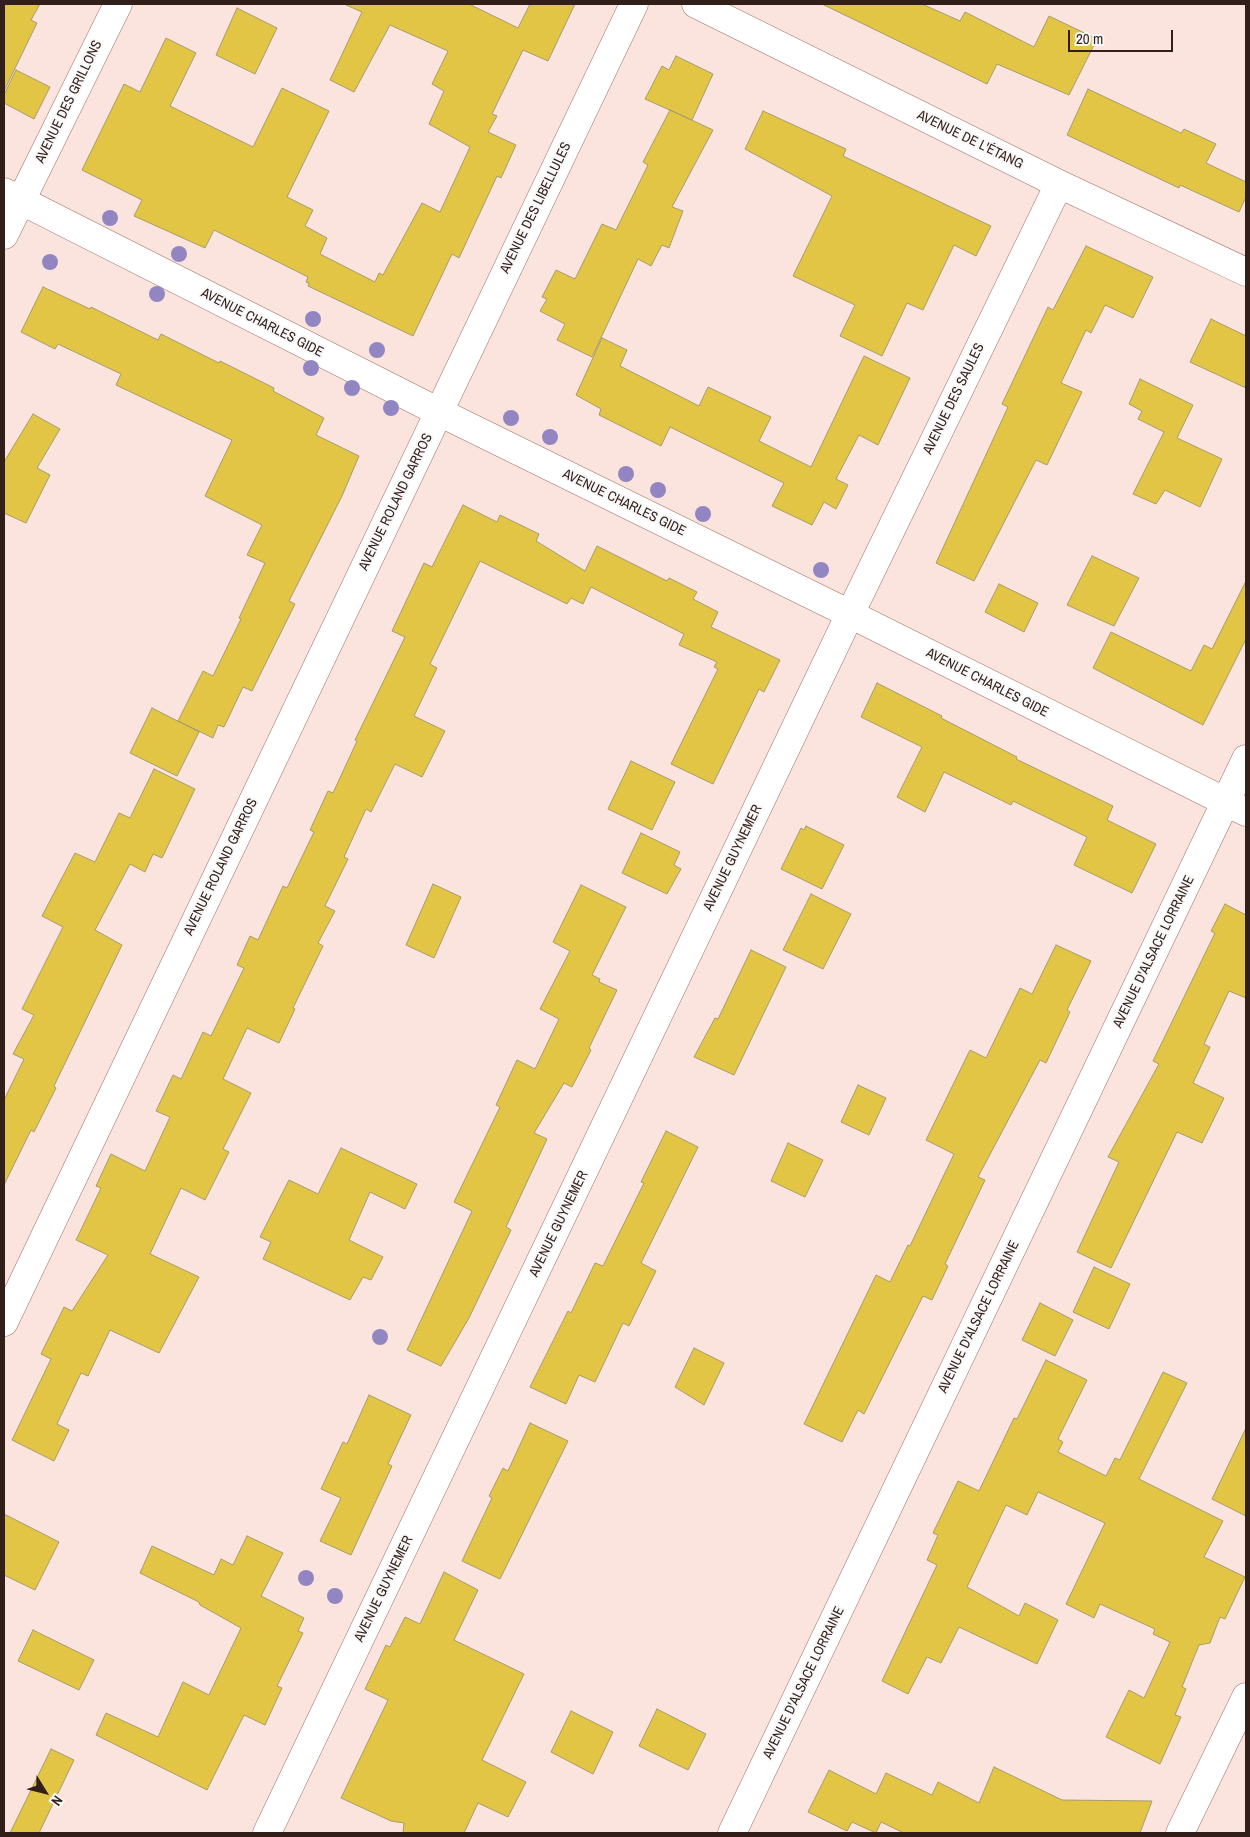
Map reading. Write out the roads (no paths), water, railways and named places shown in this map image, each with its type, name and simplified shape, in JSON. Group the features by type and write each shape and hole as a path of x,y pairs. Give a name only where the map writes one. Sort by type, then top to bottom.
{"street":[{"name":"AVENUE DES GRILLONS","path":"4,235 12,197 118,4"},
{"name":"AVENUE DES LIBELLULES","path":"439,412 634,4"},
{"name":"AVENUE DE L'ÉTANG","path":"696,4 1059,184 1246,272"},
{"name":"AVENUE DES SAULES","path":"850,614 1059,184"},
{"name":"AVENUE CHARLES GIDE","path":"12,197 439,412 850,614 1236,807"},
{"name":"AVENUE ROLAND GARROS","path":"4,1322 439,412"},
{"name":"AVENUE GUYNEMER","path":"267,1833 850,614"},
{"name":"AVENUE D'ALSACE LORRAINE","path":"732,1833 1236,807 1246,759"},
{"path":"1180,1833 1246,1696"}]}
